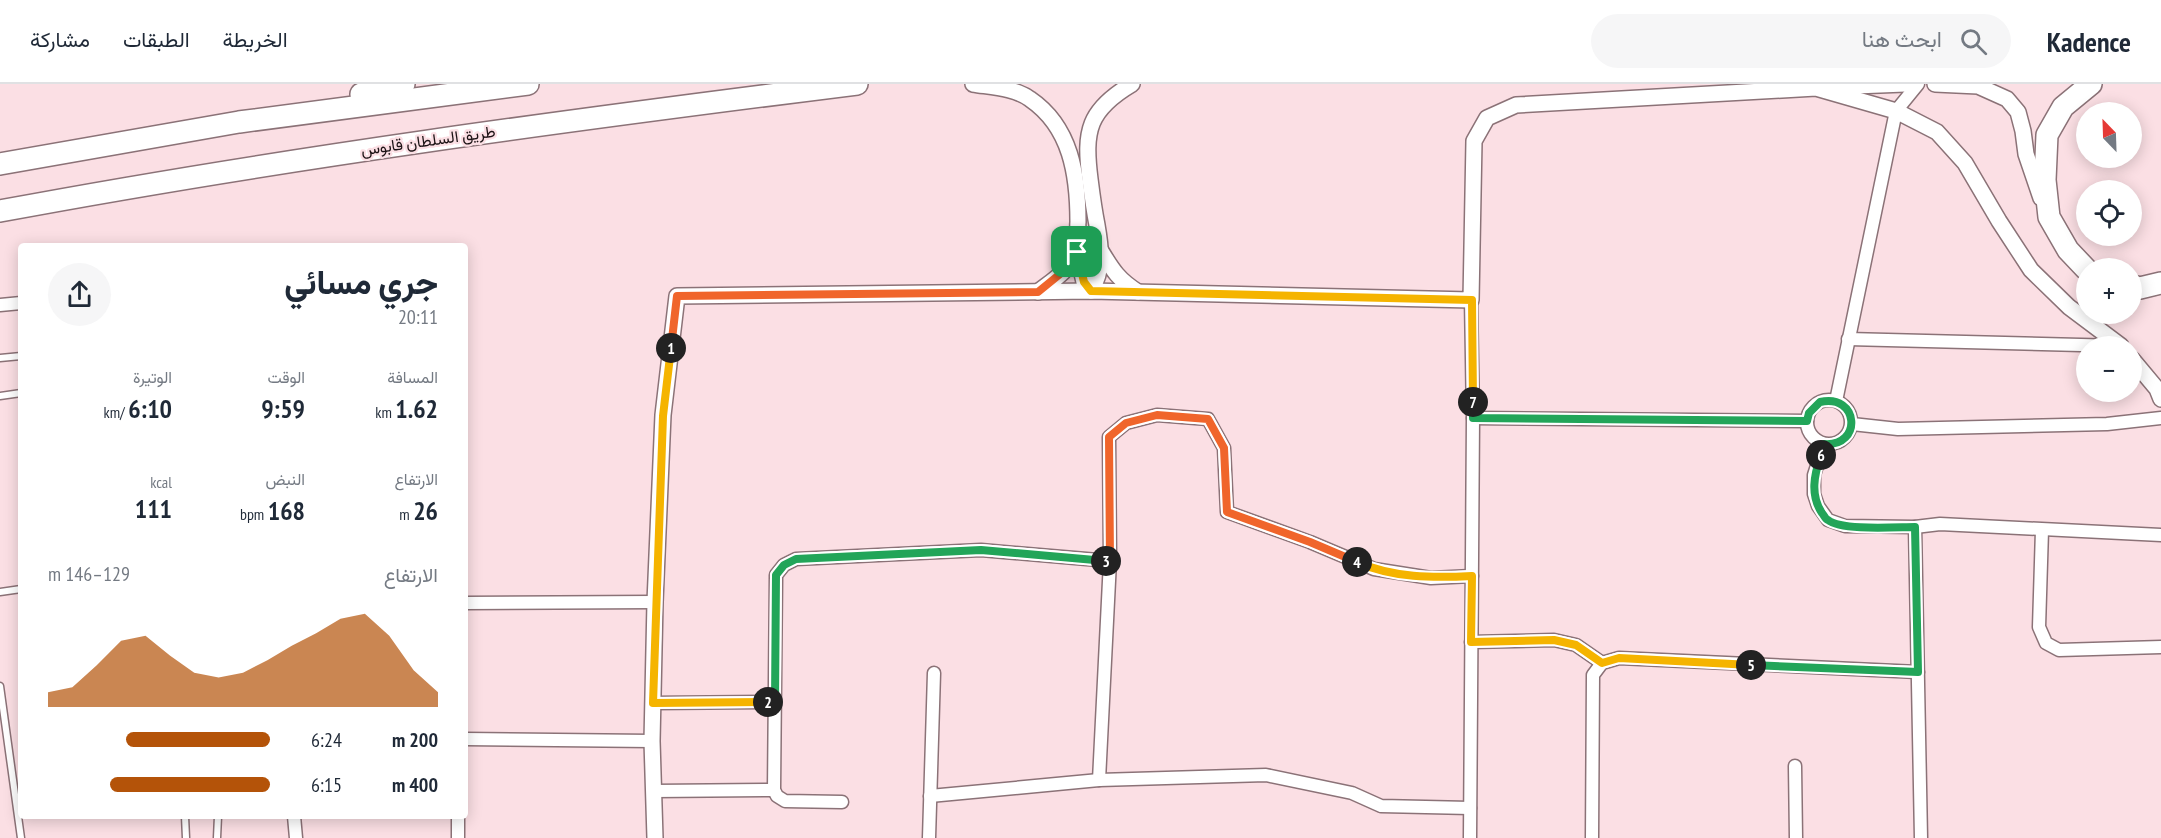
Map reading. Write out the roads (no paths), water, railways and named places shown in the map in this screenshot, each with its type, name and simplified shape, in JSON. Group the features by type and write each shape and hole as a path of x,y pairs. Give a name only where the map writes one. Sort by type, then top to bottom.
{"highway":[{"path":"239,122 404,84"},
{"path":"0,164 239,122 528,84"},
{"name":"طريق السلطان قابوس","path":"0,211 133,186 339,153 549,123 857,84"},
{"path":"2076,258 2068,250 2049,217 2045,180 2047,135 2063,107 2091,84"},
{"path":"2142,288 2161,284"}],"street":[{"path":"973,84 1001,88 1028,98 1044,110 1057,125 1072,159 1078,208 1077,252 1084,282 1091,291"},
{"path":"1091,291 1098,281 1101,251 1087,152 1087,136 1092,122 1104,104 1132,84"},
{"path":"1470,838 1474,141 1486,118 1516,105 1905,84"},
{"path":"1836,401 1896,111 1918,84"},
{"path":"1935,84 1978,86 2007,99 2018,112 2026,154 2049,217"},
{"path":"1816,88 1896,111 1936,132 1965,164 2031,270 2069,307 2107,336"},
{"path":"1101,251 1114,274 1124,284 1138,292"},
{"path":"1038,292 1065,270 1077,252"},
{"path":"655,838 652,741 663,416 677,296 1091,291 1472,300"},
{"path":"0,305 18,303"},
{"path":"1848,339 2076,345"},
{"path":"2142,371 2157,389 2161,399"},
{"path":"1836,401 1850,414 1850,430 1842,440 1824,444 1811,436 1807,421 1809,413 1820,402 1836,401"},
{"path":"1098,780 1110,561 1109,437 1126,423 1157,415 1208,419 1224,448 1227,512 1310,542 1374,569 1431,578 1472,576"},
{"path":"1473,418 1807,421"},
{"path":"1851,424 1898,429 2107,424 2161,418"},
{"path":"1824,444 1814,475 1814,494 1818,506 1828,520 1845,526 1915,527 1940,524 2161,535"},
{"path":"1915,527 1921,838"},
{"path":"2042,530 2039,627 2046,643 2059,650 2161,647"},
{"path":"842,802 785,801 777,796 774,790 776,575 784,565 796,559 981,550 1110,561"},
{"path":"468,603 656,602"},
{"path":"1471,642 1554,640 1576,645 1602,663"},
{"path":"1592,838 1593,675 1602,663 1619,658 1918,672"},
{"path":"929,838 934,673"},
{"path":"653,703 775,702"},
{"path":"468,739 652,741"},
{"path":"1795,766 1796,838"},
{"path":"930,796 1098,780 1266,776 1352,793 1382,806 1470,808"},
{"path":"654,791 774,790"},
{"path":"294,819 296,838"},
{"path":"458,819 458,838"}],"lane":[{"path":"0,358 18,356"},
{"path":"0,396 18,393"},
{"path":"0,592 18,589"},
{"path":"0,686 18,816"},
{"path":"18,819 21,838"},
{"path":"185,819 186,838"},
{"path":"217,838 218,819"}]}
